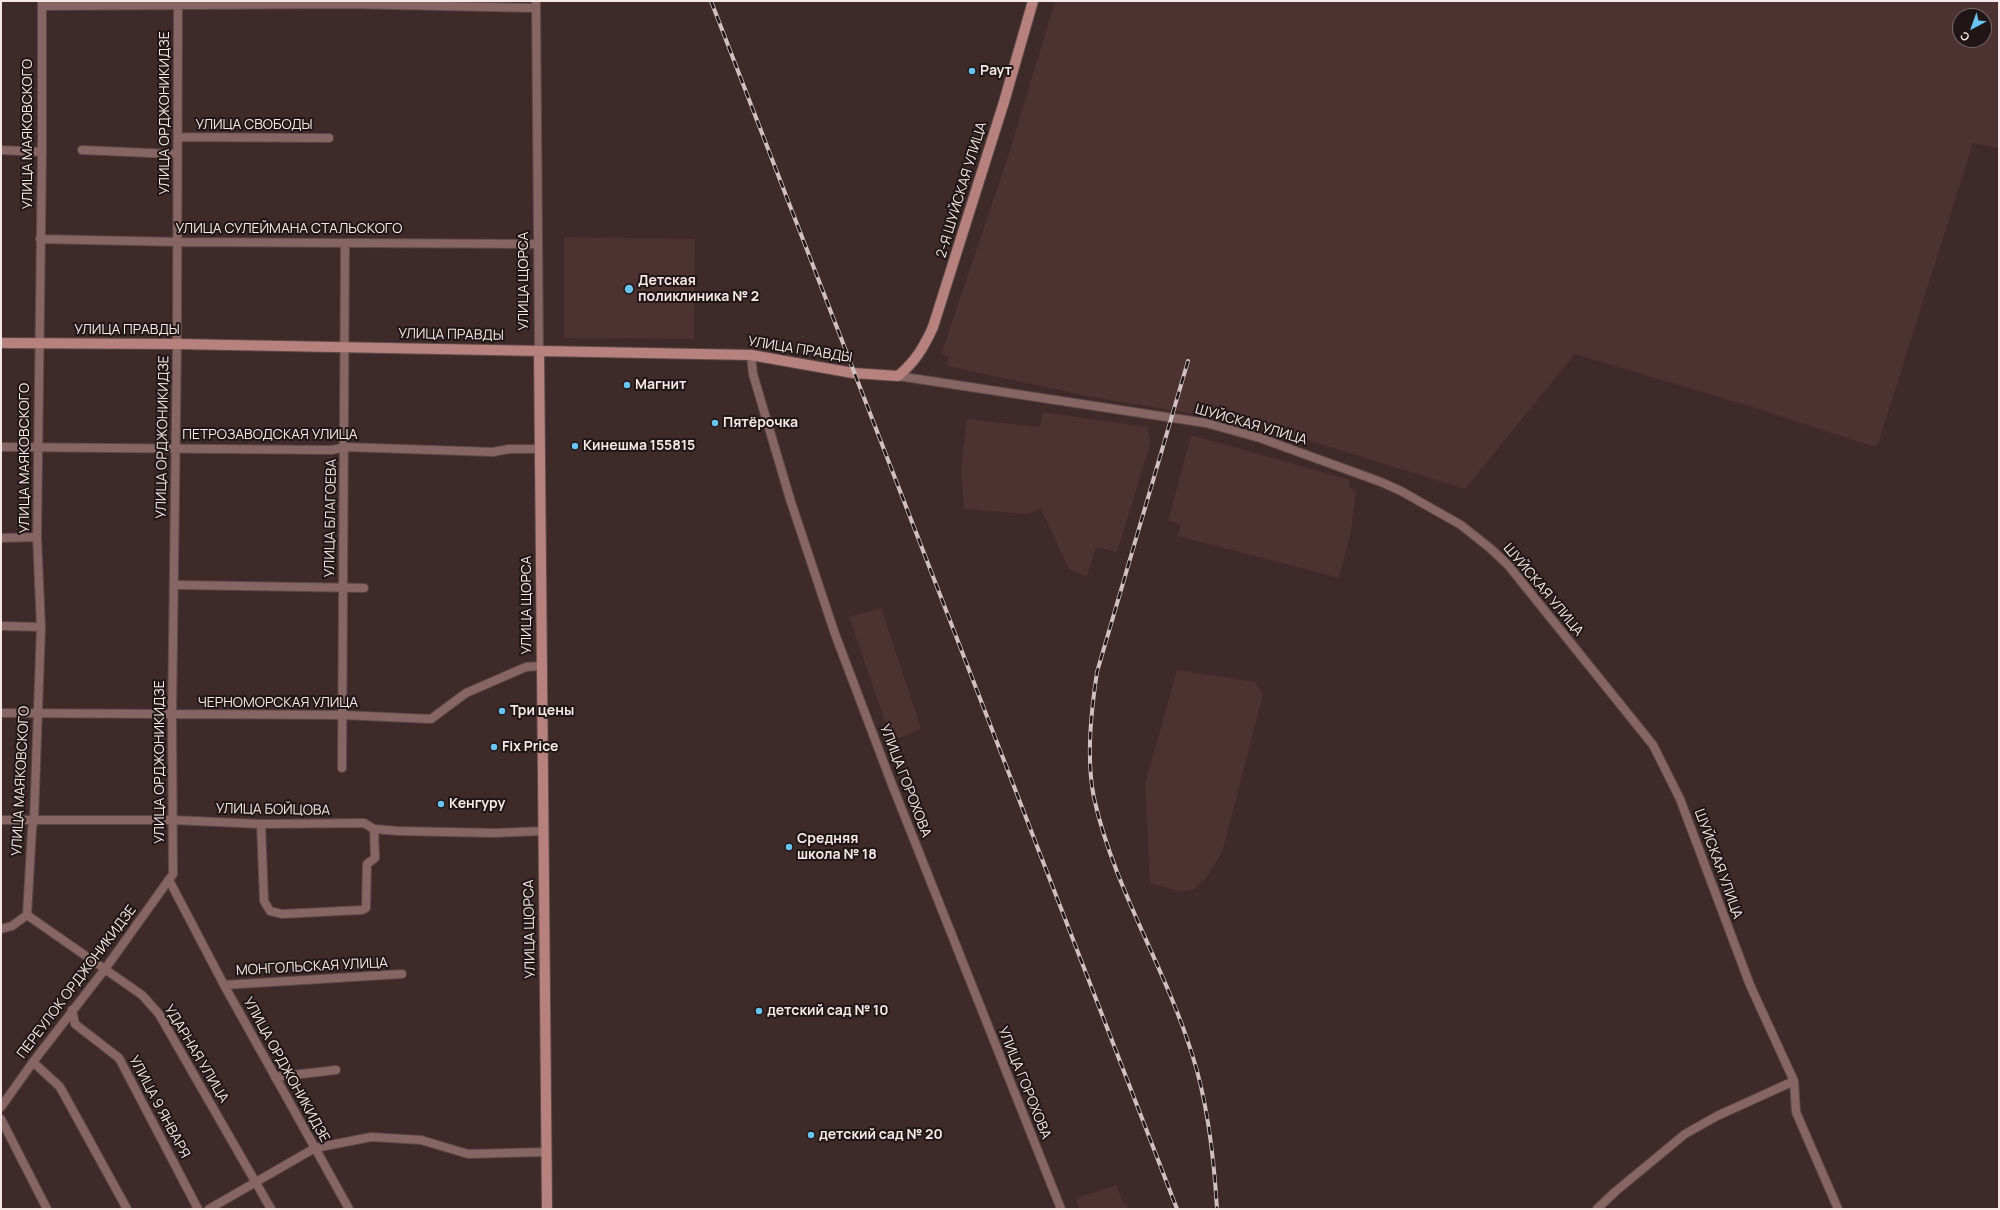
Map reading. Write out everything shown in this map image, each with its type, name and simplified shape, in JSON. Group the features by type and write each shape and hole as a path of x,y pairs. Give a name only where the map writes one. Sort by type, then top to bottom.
{"street":[{"name":"2-Я ШУЙСКАЯ УЛИЦА","path":"898,376 912,364 923,349 933,327 1002,109 1032,1"},
{"path":"42,3 536,4"},
{"name":"УЛИЦА МАЯКОВСКОГО","path":"27,915 34,819 41,627 37,537 38,343 42,152 42,3"},
{"name":"УЛИЦА ОРДЖОНИКИДЗЕ","path":"178,3 178,242 172,715 173,820 171,877 224,985 349,1209"},
{"name":"УЛИЦА ЩОРСА","path":"536,4 538,351 541,506 542,832 546,1084 545,1152 547,1209"},
{"name":"УЛИЦА СВОБОДЫ","path":"178,137 329,138"},
{"path":"1,150 42,152"},
{"path":"82,150 172,154"},
{"name":"УЛИЦА СУЛЕЙМАНА СТАЛЬСКОГО","path":"40,239 178,242 538,244"},
{"name":"УЛИЦА БЛАГОЕВА","path":"342,768 346,348 345,243"},
{"name":"УЛИЦА ПРАВДЫ","path":"1,343 177,344 751,355 854,373 898,376"},
{"name":"УЛИЦА ГОРОХОВА","path":"751,355 753,374 788,491 835,634 893,787 1061,1209"},
{"name":"ШУЙСКАЯ УЛИЦА","path":"898,376 1206,423 1260,438 1373,479 1401,491 1461,525 1491,549 1508,565 1653,745 1659,756 1683,806 1750,985 1794,1081 1796,1112 1838,1209"},
{"name":"ПЕТРОЗАВОДСКАЯ УЛИЦА","path":"1,447 332,450 345,448 493,452 509,449 539,449"},
{"path":"1,538 37,537"},
{"path":"180,585 364,588"},
{"path":"1,626 41,627"},
{"name":"ЧЕРНОМОРСКАЯ УЛИЦА","path":"1,713 342,715 431,719 471,691 526,667 541,666"},
{"name":"УЛИЦА БОЙЦОВА","path":"1,820 173,820 261,824 364,823 374,829 495,833 542,832"},
{"path":"261,824 264,901 270,911 282,914 362,910 366,908 367,864 375,858 374,829"},
{"name":"ПЕРЕУЛОК ОРДЖОНИКИДЗЕ","path":"1,1107 72,1010 105,969 171,877"},
{"path":"1,929 12,926 27,915"},
{"name":"УДАРНАЯ УЛИЦА","path":"27,915 142,995 159,1014 271,1209"},
{"name":"МОНГОЛЬСКАЯ УЛИЦА","path":"224,985 402,974"},
{"name":"УЛИЦА 9 ЯНВАРЯ","path":"72,1010 75,1024 119,1058 198,1209"},
{"path":"33,1062 60,1086 127,1209"},
{"path":"275,1077 336,1070"},
{"path":"1597,1209 1616,1191 1684,1134 1717,1116 1794,1081"},
{"path":"1,1119 47,1209"},
{"path":"209,1209 255,1181 315,1148 371,1137 421,1140 468,1154 545,1152"}],"shaded area":[{"path":"1055,1 1999,1 1999,148 1973,143 1878,444 1872,446 1752,407 1575,354 1465,489 1208,409 1206,416 1092,397 947,366 949,356 941,354 1007,160"},
{"name":"Детская поликлиника № 2","path":"564,237 695,239 694,339 564,338"},
{"path":"1043,412 1147,427 1151,442 1117,552 1096,547 1087,577 1069,569 1041,509 1027,514 964,509 961,469 967,419 1040,427"},
{"path":"1191,435 1350,480 1349,488 1356,490 1351,532 1339,578 1178,536 1180,524 1168,521"},
{"path":"881,608 921,729 892,741 849,617"},
{"path":"1177,670 1255,682 1263,695 1222,853 1206,878 1194,889 1181,892 1150,883 1145,784"},
{"path":"1117,1185 1123,1204 1126,1203 1128,1209 1079,1209 1076,1198"}],"railway":[{"path":"711,1 1177,1209"},
{"path":"1188,361 1097,672 1091,719 1090,767 1094,798 1114,864 1181,1022 1198,1073 1209,1131 1217,1209"}],"place":[{"name":"Раут","path":"972,71"},
{"name":"Детская поликлиника № 2","path":"629,289"},
{"name":"Магнит","path":"627,385"},
{"name":"Пятёрочка","path":"715,423"},
{"name":"Кинешма 155815","path":"575,446"},
{"name":"Три цены","path":"502,711"},
{"name":"Fix Price","path":"494,747"},
{"name":"Кенгуру","path":"441,804"},
{"name":"Средняя школа № 18","path":"789,847"},
{"name":"детский сад № 10","path":"759,1011"},
{"name":"детский сад № 20","path":"811,1135"}]}
